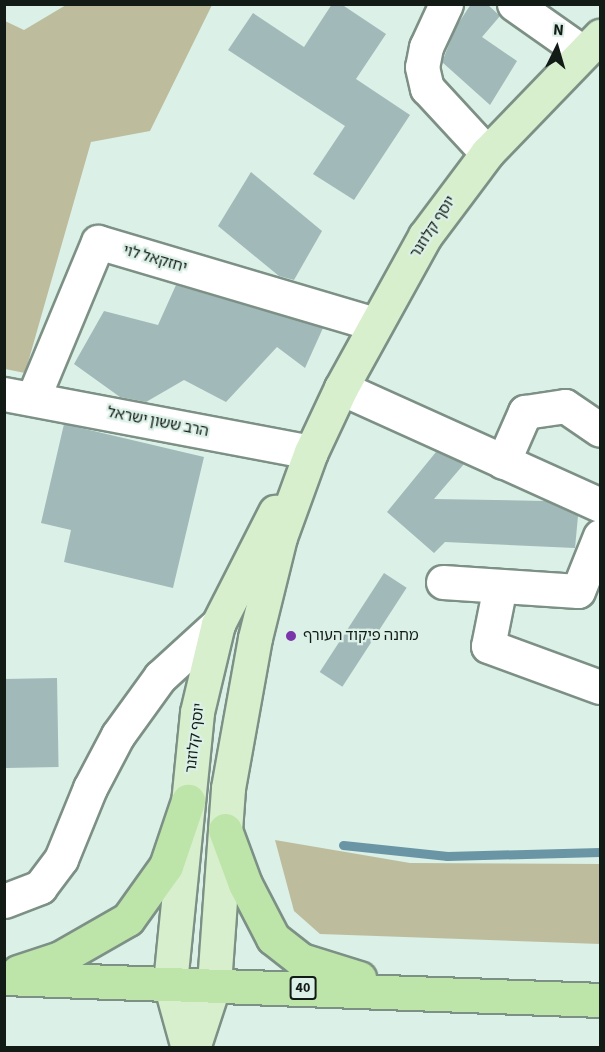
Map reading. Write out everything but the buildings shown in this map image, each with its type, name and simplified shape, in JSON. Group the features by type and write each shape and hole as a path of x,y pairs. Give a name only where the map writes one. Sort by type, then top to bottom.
{"highway":[{"path":"4,977 60,958 128,919 166,866 188,801"},
{"path":"225,830 258,915 273,938 301,960 342,975 456,994"},
{"name":"40","path":"4,977 600,1000"}],"main road":[{"name":"יוסף קלוזנר","path":"191,1047 214,984 228,788 255,638 280,537 312,452 341,388 425,236 487,153 591,44"},
{"name":"יוסף קלוזנר","path":"191,1047 170,983 197,712 218,624 253,549 312,452"}],"street":[{"path":"446,4 426,47 422,67 427,88 487,153"},
{"path":"514,4 591,44"},
{"name":"יחזקאל לוי","path":"19,396 98,242 375,324"},
{"path":"341,388 600,505"},
{"name":"הרב ששון ישראל","path":"19,396 312,452"},
{"path":"503,462 525,412 565,406 600,430"},
{"path":"443,582 579,591 600,536"},
{"path":"500,586 488,646 600,687"},
{"path":"4,901 40,887 61,859 90,788 118,735 160,677 218,624"}],"green space":[{"path":"66,5 212,5 150,131 91,142 25,373 5,369 5,21 24,30"},
{"path":"275,840 410,863 600,864 600,944 320,934 294,911"}],"waterway":[{"path":"343,845 447,856 600,852"}],"place":[{"name":"מחנה פיקוד העורף","path":"291,636"}]}
